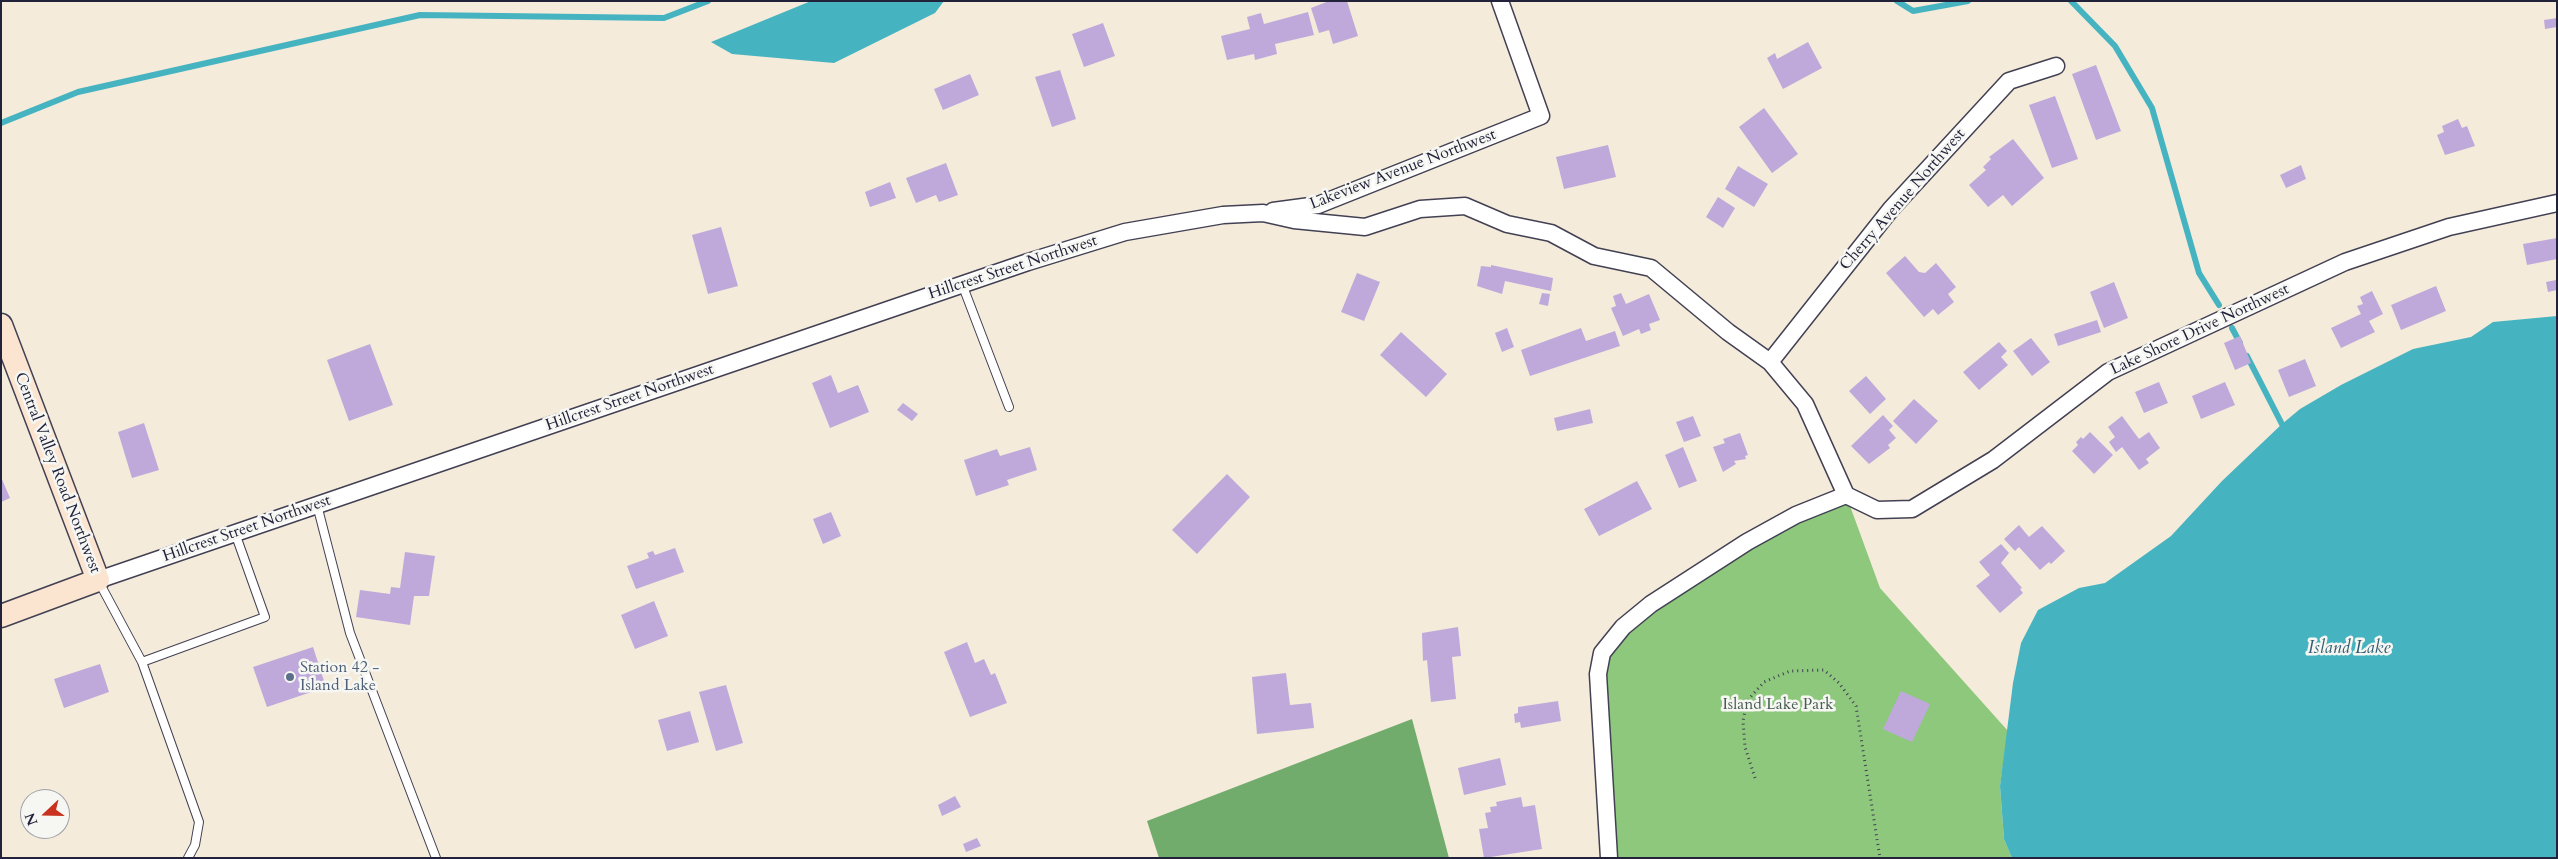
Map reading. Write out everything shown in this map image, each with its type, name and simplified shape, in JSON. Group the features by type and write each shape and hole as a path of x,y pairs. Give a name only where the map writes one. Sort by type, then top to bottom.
{"main road":[{"name":"Central Valley Road Northwest","path":"1,325 98,580 1,616"}],"street":[{"name":"Lakeview Avenue Northwest","path":"1263,213 1318,205 1541,116 1500,1"},
{"name":"Cherry Avenue Northwest","path":"1770,362 1892,209 2009,81 2056,66"},
{"name":"Lake Shore Drive Northwest","path":"1846,495 1877,510 1912,509 1993,460 2108,372 2345,262 2449,227 2557,203"},
{"name":"Hillcrest Street Northwest","path":"98,580 962,284 1124,232 1223,215 1263,213 1294,220 1364,226 1420,209 1465,206 1507,224 1551,233 1594,256 1651,268 1728,332 1770,362 1805,404 1846,495"},
{"path":"1609,858 1598,674 1602,652 1623,627 1652,604 1747,542 1796,515 1846,495"}],"lane":[{"path":"962,284 1009,407"},
{"path":"317,505 350,633 436,858"},
{"path":"142,662 265,617 235,533"},
{"path":"98,580 142,662 199,822 195,845 188,858"}],"path":[{"path":"1755,778 1744,738 1743,721 1747,701 1764,682 1790,671 1824,670 1839,683 1856,706 1880,858"}],"green space":[{"name":"Island Lake Park","path":"1846,495 1880,588 2008,731 2000,786 2004,839 2012,858 1609,858 1602,653 1651,604"},
{"path":"1412,719 1449,858 1159,858 1147,821"}],"water":[{"path":"811,1 944,1 935,13 834,63 732,54 711,42"},
{"name":"Island Lake","path":"2557,316 2557,858 2012,858 2004,839 2000,786 2013,683 2021,643 2038,610 2079,588 2105,583 2171,536 2222,481 2282,424 2300,409 2341,385 2413,349 2471,337 2493,322"}],"building":[{"path":"1329,1 1347,1 1358,36 1333,44 1329,30 1319,33 1311,8"},
{"path":"1308,12 1314,35 1275,44 1277,54 1255,60 1254,54 1227,60 1221,36 1250,29 1247,17 1261,13 1264,24"},
{"path":"2557,18 2557,27 2545,29 2544,20"},
{"path":"1103,23 1115,56 1084,67 1072,34"},
{"path":"1808,42 1822,68 1783,89 1767,58 1775,53 1777,59"},
{"path":"2096,65 2121,131 2096,140 2072,74"},
{"path":"1060,70 1076,119 1052,127 1035,77"},
{"path":"970,74 979,95 943,110 934,89"},
{"path":"2055,96 2078,159 2052,168 2029,105"},
{"path":"1764,108 1798,154 1772,173 1739,127"},
{"path":"2458,119 2462,128 2467,126 2475,146 2445,155 2437,135 2444,132 2442,126"},
{"path":"2013,139 2044,178 2012,206 2003,195 1988,207 1969,185 1986,170 1983,167 1991,159 1989,157"},
{"path":"1608,145 1616,177 1564,189 1556,157"},
{"path":"946,163 958,195 939,202 936,195 916,203 906,178"},
{"path":"2301,165 2306,179 2286,188 2280,175"},
{"path":"1738,166 1768,184 1754,207 1725,189"},
{"path":"890,182 896,198 870,207 865,192"},
{"path":"1718,197 1735,208 1723,228 1706,217"},
{"path":"721,227 738,286 708,294 692,235"},
{"path":"2557,238 2557,259 2527,265 2523,244"},
{"path":"1905,256 1919,272 1925,273 1936,263 1956,287 1948,294 1954,302 1938,315 1933,309 1924,317 1886,273"},
{"path":"1491,265 1553,278 1551,291 1505,281 1502,294 1477,286 1481,266 1491,267"},
{"path":"1357,273 1380,282 1364,321 1341,312"},
{"path":"2556,280 2557,290 2548,292 2546,282"},
{"path":"2114,282 2128,318 2104,328 2090,292"},
{"path":"2436,286 2446,311 2401,330 2391,305"},
{"path":"2372,291 2383,314 2369,321 2375,332 2341,348 2331,328 2361,314 2357,306 2363,304 2360,297"},
{"path":"1542,293 1550,294 1548,306 1539,304"},
{"path":"1621,293 1626,304 1649,294 1660,320 1649,324 1651,330 1641,334 1639,329 1623,336 1611,308 1616,306 1613,296"},
{"path":"2097,320 2101,332 2058,346 2054,334"},
{"path":"1507,328 1514,347 1502,352 1495,333"},
{"path":"1581,328 1586,341 1615,331 1620,346 1530,376 1521,350"},
{"path":"1401,332 1447,374 1426,397 1380,355"},
{"path":"2240,336 2251,363 2235,370 2224,343"},
{"path":"2031,338 2050,362 2032,376 2013,351"},
{"path":"1999,342 2007,351 2001,357 2008,365 1979,390 1963,372"},
{"path":"370,344 393,405 349,421 327,360"},
{"path":"2305,359 2316,386 2289,397 2278,370"},
{"path":"831,375 838,393 858,385 869,412 830,428 812,383"},
{"path":"1866,376 1886,399 1870,414 1849,391"},
{"path":"2159,382 2168,403 2144,413 2135,392"},
{"path":"2225,382 2235,405 2201,419 2192,396"},
{"path":"1914,399 1938,421 1916,444 1893,421"},
{"path":"903,403 918,414 912,421 897,410"},
{"path":"1590,409 1593,423 1557,431 1554,418"},
{"path":"1883,415 1893,426 1889,430 1896,438 1888,445 1890,448 1869,464 1851,446"},
{"path":"1693,416 1701,436 1684,442 1676,422"},
{"path":"2122,416 2139,439 2149,432 2160,448 2146,459 2149,463 2139,470 2122,447 2116,452 2109,442 2115,437 2108,427"},
{"path":"144,423 159,470 132,478 118,432"},
{"path":"2090,432 2113,455 2094,474 2072,451 2078,445 2076,442 2081,437 2083,439"},
{"path":"1740,433 1748,455 1745,456 1746,459 1734,461 1736,464 1723,472 1713,447 1725,443 1723,439"},
{"path":"1030,447 1037,470 1007,480 1009,485 976,496 964,460 997,449 1000,456"},
{"path":"1683,447 1697,481 1679,488 1665,455"},
{"path":"1227,474 1250,497 1197,554 1172,530"},
{"path":"1,477 10,498 1,502"},
{"path":"1637,481 1652,509 1599,536 1584,509"},
{"path":"831,512 841,536 823,544 813,519"},
{"path":"2019,525 2029,537 2042,526 2065,551 2051,564 2049,562 2040,570 2019,547 2015,551 2004,539"},
{"path":"2001,544 2009,553 2001,563 2022,588 2020,589 2023,593 2000,613 1976,586 1990,575 1979,562"},
{"path":"675,548 684,572 636,589 627,566 649,558 647,553 653,551 655,555"},
{"path":"405,552 435,556 429,596 414,596 410,625 356,617 360,590 390,594 391,587 400,588"},
{"path":"654,601 668,636 635,649 621,615"},
{"path":"1458,627 1461,656 1452,657 1456,699 1431,702 1427,660 1423,661 1422,633"},
{"path":"967,642 975,663 984,659 991,675 995,673 1007,703 970,717 944,652"},
{"name":"Station 42 - Island Lake","path":"313,647 326,687 267,707 253,667"},
{"path":"100,664 109,692 64,708 54,679"},
{"path":"1286,673 1290,705 1311,703 1314,728 1257,734 1252,677"},
{"path":"726,685 743,743 716,751 699,692"},
{"path":"1901,691 1930,704 1912,742 1883,729"},
{"path":"1558,701 1561,721 1521,728 1520,722 1515,723 1514,714 1518,713 1518,707"},
{"path":"690,711 699,742 667,751 658,720"},
{"path":"1500,758 1506,785 1464,795 1458,768"},
{"path":"955,796 961,807 942,816 938,805"},
{"path":"1521,797 1523,807 1535,805 1542,849 1484,858 1479,829 1488,828 1485,813 1491,812 1490,807 1497,806 1496,802"},
{"path":"977,838 981,846 966,852 963,844"}],"waterway":[{"path":"1,123 78,92 420,15 664,18 708,1"},
{"path":"1897,1 1913,11 1968,1"},
{"path":"2071,1 2115,46 2152,108 2199,273 2219,305"},
{"path":"2232,328 2240,343"},
{"path":"2247,356 2286,432"}],"place":[{"name":"Station 42 - Island Lake","path":"290,677"}]}
